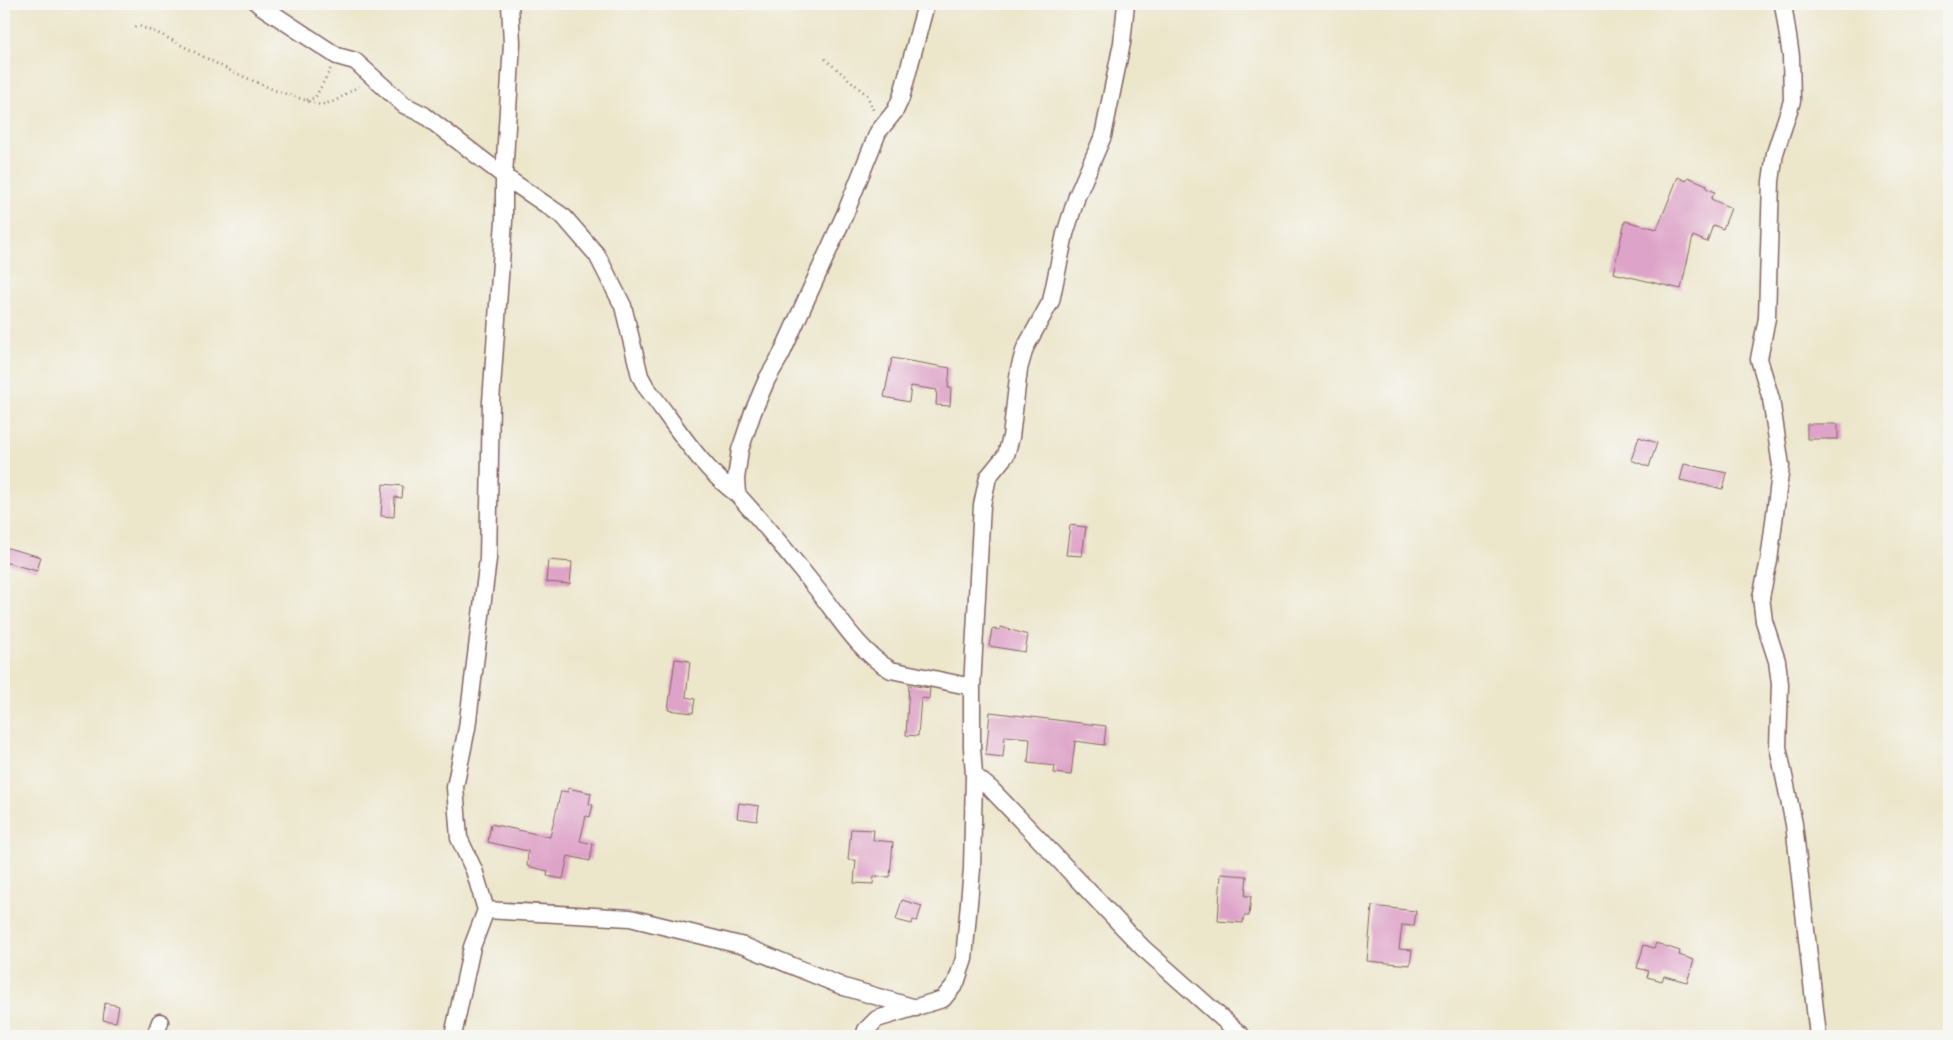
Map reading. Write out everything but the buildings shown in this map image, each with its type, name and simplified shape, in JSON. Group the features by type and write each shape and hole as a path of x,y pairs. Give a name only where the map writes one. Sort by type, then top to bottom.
{"street":[{"path":"258,4 337,56 355,61 404,105 424,115 504,176 564,217 597,255 623,306 640,376 696,456 717,480 737,494 778,539 862,646 880,664 891,670 972,687"},
{"path":"452,1036 472,947 486,910 474,870 459,838 455,787 467,728 488,559 492,402 504,221 504,176 512,43 510,4"},
{"path":"737,494 736,479 740,450 753,412 845,214 882,127 901,98 926,4"},
{"path":"864,1036 866,1030 877,1019 943,999 956,983 964,959 972,869 974,775 972,687 982,505 988,478 1006,455 1011,437 1019,369 1025,348 1051,301 1065,234 1077,196 1103,136 1122,43 1126,4"},
{"path":"1783,4 1791,56 1792,101 1775,153 1771,181 1767,318 1759,359 1771,399 1781,466 1769,561 1761,597 1764,621 1777,661 1780,684 1778,747 1794,824 1818,1036"},
{"path":"974,775 991,789 1143,948 1242,1036"},
{"path":"486,910 630,918 744,946 844,987 916,1008"}],"path":[{"path":"135,27 139,26 162,35 228,70 320,105 335,101 372,75"},
{"path":"306,100 315,98 337,56"},
{"path":"825,60 867,95 882,127"}]}
